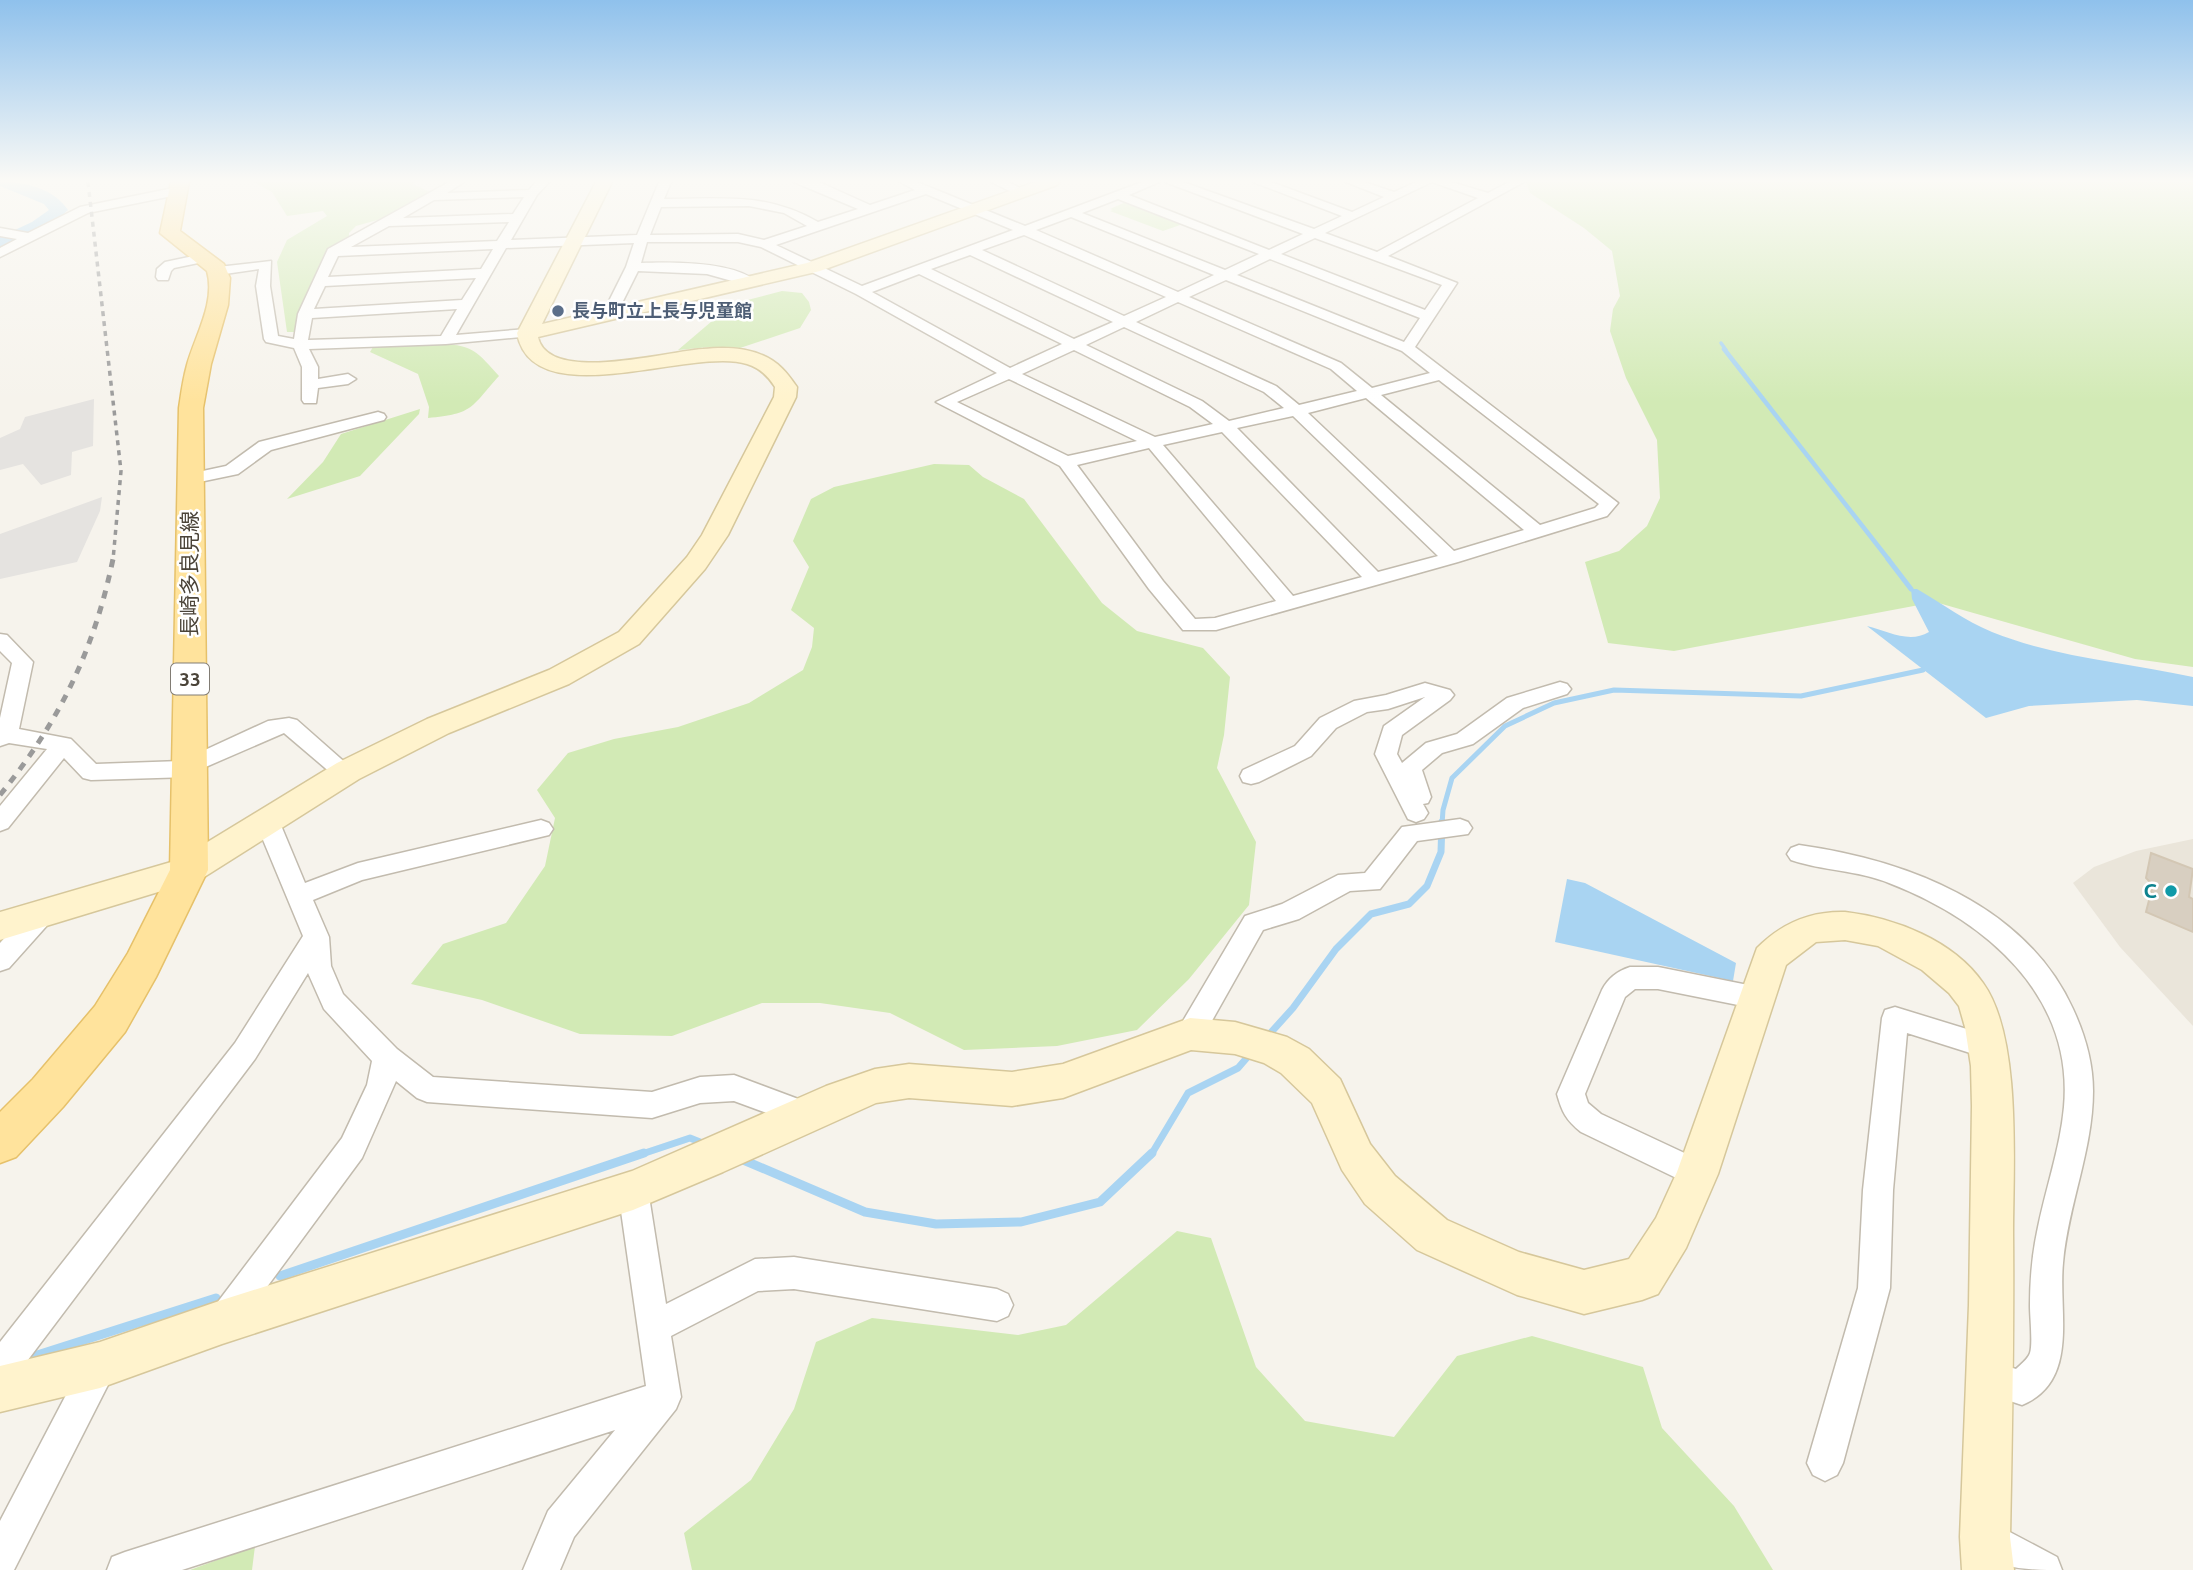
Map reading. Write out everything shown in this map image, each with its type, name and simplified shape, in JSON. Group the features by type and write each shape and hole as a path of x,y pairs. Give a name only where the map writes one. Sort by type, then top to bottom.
{"main road":[{"path":"199,255 211,265"},
{"name":"長崎多良見線","path":"0,1142 48,1093 110,1019 142,965 188,870 191,408 196,373 218,301 220,275 211,265"}],"street":[{"path":"332,255 305,314 300,345 310,368 310,392 348,379"},
{"path":"446,340 496,255"},
{"path":"0,926 188,870 345,773 438,726 559,677 597,658 629,638 679,584 715,535 785,397 786,387 776,371 760,362 736,356 691,355 608,369 578,368 538,357 531,349 527,333 568,255"},
{"path":"609,315 636,255"},
{"path":"789,255 861,291 1010,374 1152,442 1288,603"},
{"path":"163,277 163,269 170,265 266,264 263,286 271,339 300,345 446,340 527,333 813,267 846,255"},
{"path":"861,291 961,255"},
{"path":"981,255 1270,389 1296,410 1451,558"},
{"path":"1082,255 1336,366 1538,532"},
{"path":"1176,255 1225,275 1407,348 1609,503 1601,512 1451,558 1216,624 1190,626 1156,585 1066,461 944,402 1125,322 1178,297 1225,275 1267,255"},
{"path":"1269,255 1428,316"},
{"path":"1379,256 1450,283 1407,348"},
{"path":"633,267 667,265 710,270 731,274 750,282"},
{"path":"922,270 1196,404 1226,426 1374,579"},
{"path":"320,282 486,273"},
{"path":"305,314 467,304"},
{"path":"1066,461 1369,394 1441,375"},
{"path":"190,479 232,470 265,446 378,417"},
{"path":"0,640 23,662 4,736 63,744 91,772 190,767 276,726 289,725 345,773"},
{"path":"1190,1034 1254,923 1290,912 1347,882 1371,882 1418,826 1421,798 1410,768 1434,748 1465,739 1515,703 1560,689"},
{"path":"1251,776 1303,751 1328,723 1362,705 1388,702 1425,690 1443,695 1392,731 1385,754 1418,826"},
{"path":"0,821 63,744"},
{"path":"268,823 316,937 318,966 333,1002 387,1058 427,1089 652,1105 699,1090 734,1088 807,1115"},
{"path":"1418,826 1458,828"},
{"path":"299,896 358,872 541,829"},
{"path":"1800,854 1858,862 1896,874 1927,886 1968,910 2015,946 2037,972 2060,1007 2076,1048 2079,1087 2072,1144 2048,1250 2046,1358 2022,1388 1989,1378"},
{"path":"0,960 42,914"},
{"path":"0,1389 100,1365 222,1322 633,1189 709,1159 875,1086 909,1081 1012,1089 1063,1082 1190,1034 1258,1045 1295,1061 1326,1091 1356,1157 1380,1190 1432,1235 1517,1273 1584,1292 1642,1278 1671,1233 1697,1174 1770,958 1786,939 1814,927 1852,926 1888,934 1929,956 1961,981 1978,1007 1990,1068 1992,1230 1986,1554 2044,1570"},
{"path":"0,1369 246,1051 316,937"},
{"path":"1697,1174 1591,1123 1576,1111 1571,1094 1615,990 1630,978 1658,978 1758,998"},
{"path":"1825,1464 1874,1288 1878,1190 1895,1018 1986,1046"},
{"path":"222,1322 352,1148 381,1086 387,1058"},
{"path":"541,1570 561,1524 664,1397 633,1189"},
{"path":"653,1328 755,1275 794,1273 997,1305"},
{"path":"0,1559 100,1365"},
{"path":"125,1570 664,1397"}],"shaded area":[{"path":"94,399 93,446 72,452 71,475 41,485 23,464 0,470 0,438 20,429 25,417"},
{"path":"102,497 100,511 77,562 0,579 0,534"},
{"path":"2193,839 2193,1026 2120,947 2073,883 2094,867 2136,851"}],"green space":[{"path":"280,255 336,255 299,332 287,332 277,262"},
{"path":"1613,255 2193,255 2193,667 2135,659 1935,602 1674,651 1608,643 1585,562 1619,551 1647,526 1660,498 1657,440 1626,378 1610,331 1613,309 1620,296"},
{"path":"782,291 802,293 809,302 811,310 800,328 740,348 678,350 732,304"},
{"path":"442,344 469,348 499,376 470,407 455,414 428,418 429,407 418,374 370,352 373,347"},
{"path":"420,409 419,414 360,476 287,499 323,462 341,434"},
{"path":"934,464 969,465 983,477 1024,499 1102,603 1137,631 1203,648 1230,677 1224,735 1217,768 1256,842 1249,905 1189,979 1137,1030 1057,1046 964,1050 890,1013 820,1003 762,1003 672,1036 580,1034 482,1000 411,984 443,944 506,923 545,866 555,818 537,790 568,753 614,739 678,727 749,703 803,670 812,647 814,628 791,610 809,567 793,541 811,499 834,487"},
{"path":"1177,1231 1211,1238 1256,1367 1305,1421 1394,1437 1457,1356 1532,1336 1643,1367 1662,1428 1734,1506 1773,1570 692,1570 684,1533 751,1480 794,1409 816,1342 872,1318 1018,1335 1066,1325"},
{"path":"255,1546 252,1570 190,1570"}],"water":[{"path":"1911,589 1917,589 1982,628 2017,641 2066,654 2193,677 2193,706 2137,700 2029,706 1986,718 1867,626 1906,637 1929,632 1912,599"},
{"path":"1567,879 1585,883 1736,963 1733,981 1555,942"}],"building":[{"name":"C","path":"2151,853 2193,869 2189,897 2193,899 2193,932 2146,912 2153,885 2146,878"}],"waterway":[{"path":"1721,343 1726,350"},
{"path":"1724,349 1889,560"},
{"path":"1888,559 1911,589"},
{"path":"1442,824 1452,778 1505,726 1554,703 1614,690 1801,696 1923,670"},
{"path":"1266,1038 1293,1008 1336,949 1371,914 1409,904 1427,886 1441,852 1442,822"},
{"path":"1151,1155 1188,1093 1238,1068 1251,1053"},
{"path":"639,1155 690,1138 705,1144"},
{"path":"280,1276 644,1153"},
{"path":"741,1159 865,1212 936,1224 1021,1222 1100,1202 1152,1153"},
{"path":"31,1357 216,1298"}],"railway":[{"path":"96,255 121,471 113,560"},
{"path":"0,795 40,740 72,684 96,624 113,559"}],"place":[{"name":"長与町立上長与児童館","path":"558,311"},
{"name":"C","path":"2171,891"}]}
